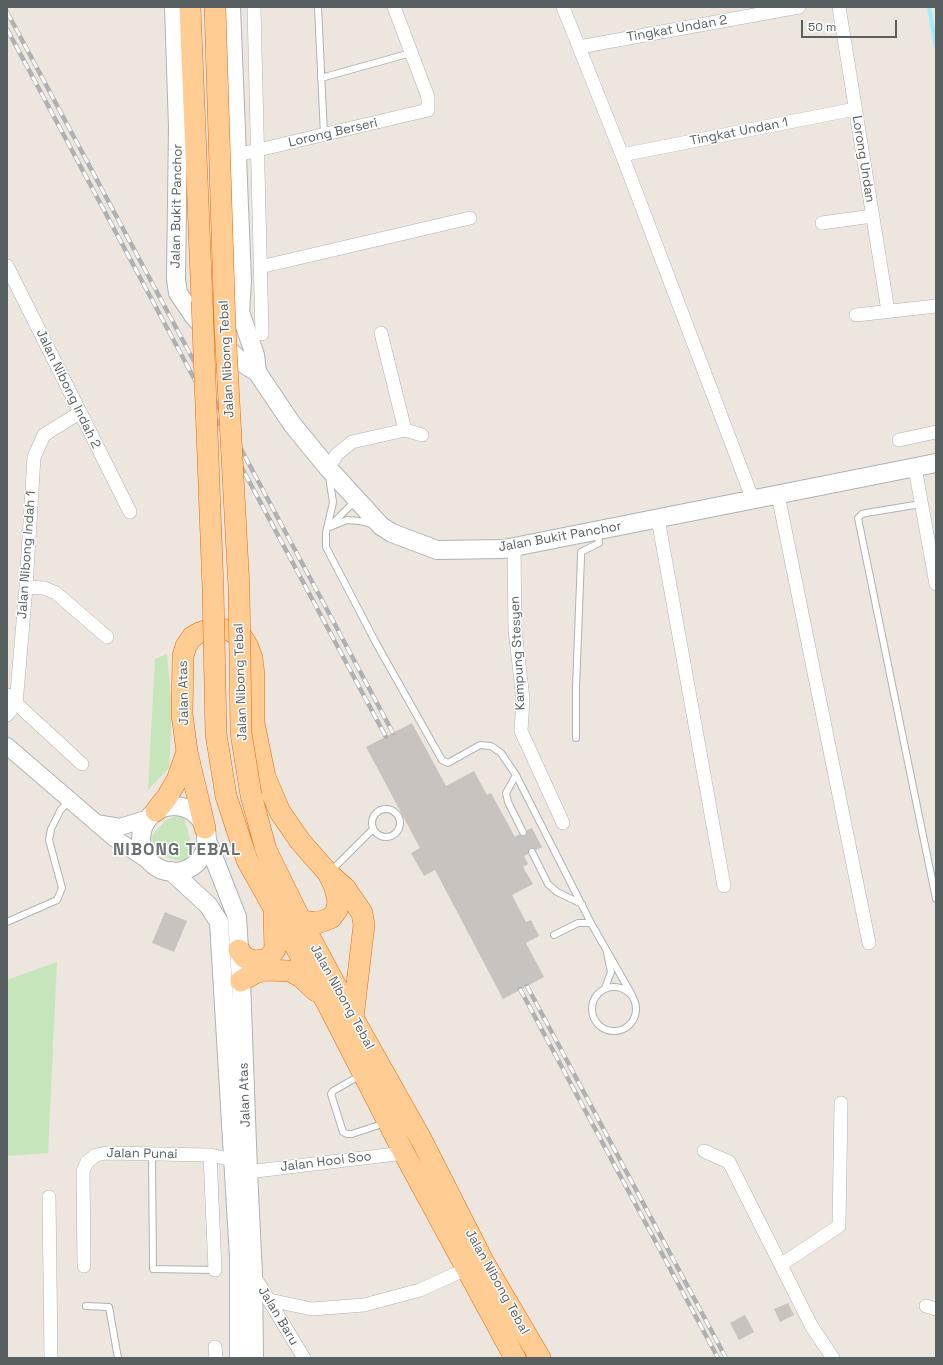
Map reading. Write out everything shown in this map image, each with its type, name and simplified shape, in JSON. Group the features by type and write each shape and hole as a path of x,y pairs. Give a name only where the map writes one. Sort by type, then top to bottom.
{"highway":[{"name":"Jalan Nibong Tebal","path":"190,7 213,589 216,734 226,796 246,860 326,1000 404,1153 515,1358"},
{"name":"Jalan Nibong Tebal","path":"215,7 225,326 239,588 241,733 251,795 266,850 301,921 353,1018 421,1139 483,1261 540,1358"},
{"name":"Jalan Atas","path":"206,833 187,752 182,714 183,656 186,646 192,637 199,633 211,629 229,630 242,637 252,658 254,675 254,723 264,777 280,812 300,840 328,873"},
{"name":"Jalan Atas","path":"153,814 167,797 177,780 187,752"},
{"path":"301,921 317,923 331,918 338,910 338,900 328,873"},
{"path":"328,873 345,888 362,913 364,924 353,1018"},
{"path":"239,950 244,957 253,961 266,960 271,955 275,950 274,909"},
{"path":"241,981 255,973 266,970 290,971 301,977 326,1000"}],"main road":[{"name":"Jalan Bukit Panchor","path":"174,7 178,127 176,280 178,293 204,328 244,364 257,372 292,424 328,468 381,526 392,533 437,550 504,549 936,463"},
{"name":"Jalan Bukit Panchor","path":"231,7 242,281 240,312 255,355 257,372"},
{"path":"204,328 225,326 234,320 240,312"},
{"path":"170,807 185,808 197,816 206,833 205,849 200,858 192,866 182,870 171,871 161,869 152,864 145,856 141,836 143,826 153,814 170,807"},
{"name":"Jalan Atas","path":"206,833 237,917 253,1274 254,1358"},
{"name":"Jalan Atas","path":"171,871 208,905 219,922 239,1257 239,1358"}],"street":[{"path":"254,7 262,334"},
{"path":"394,7 411,53"},
{"path":"563,7 622,155 753,500"},
{"name":"Tingkat Undan 2","path":"579,47 799,7"},
{"name":"Lorong Undan","path":"839,7 888,311"},
{"name":"Lorong Berseri","path":"237,155 428,110 428,97 411,53"},
{"name":"Tingkat Undan 1","path":"622,155 855,109"},
{"path":"822,223 872,216"},
{"path":"260,267 470,218"},
{"name":"Jalan Nibong Indah 2","path":"7,266 79,413 130,512"},
{"path":"856,315 936,306"},
{"path":"381,333 405,430"},
{"name":"Jalan Nibong Indah 1","path":"12,700 26,586 34,457 44,435 79,413"},
{"path":"328,468 337,454 352,442 405,430 422,435"},
{"path":"899,440 936,432"},
{"path":"914,468 936,584"},
{"path":"778,495 869,943"},
{"path":"658,519 724,886"},
{"name":"Kampung Stesyen","path":"514,547 515,630 523,699 522,731 562,823"},
{"path":"26,586 44,588 56,593 107,637"},
{"path":"7,715 12,700 82,764"},
{"path":"7,746 114,838 152,864"},
{"path":"96,823 120,827 153,814"},
{"path":"782,1264 839,1226 841,1103"},
{"path":"704,1151 729,1162 782,1264 812,1327 833,1358"},
{"name":"Jalan Hooi Soo","path":"248,1172 404,1153"},
{"name":"Jalan Punai","path":"84,1266 82,1171 87,1162 96,1155 210,1155 233,1160"},
{"path":"210,1155 215,1270"},
{"path":"49,1197 51,1358"},
{"path":"269,1300 312,1309 364,1305 420,1290 466,1269"},
{"name":"Jalan Baru","path":"253,1274 304,1358"}],"lane":[{"path":"318,7 324,135"},
{"path":"321,78 411,53"},
{"path":"328,468 333,502 326,533 326,547 376,642 442,760 448,763 480,745 491,746 501,753 516,775 591,923 606,948 632,995 635,1002 635,1016 632,1022 620,1031 613,1032 606,1030 599,1027 594,1021 591,1014 591,1006 598,992 612,986 627,990 632,995"},
{"path":"327,528 356,500"},
{"path":"921,504 862,514 858,518 858,522 936,900"},
{"path":"327,528 347,520 360,521 381,526"},
{"path":"576,738 576,688 581,552 599,543 597,531"},
{"path":"516,775 506,793 508,802 523,832"},
{"path":"7,922 57,900 62,888 49,840 51,829 60,811 69,800"},
{"path":"386,808 395,812 398,816 399,826 394,834 385,837 380,836 373,829 372,820 377,812 386,808"},
{"path":"328,873 373,829"},
{"path":"532,852 548,884 557,892 582,904"},
{"path":"554,935 578,923 591,923"},
{"path":"605,988 611,972 606,948"},
{"path":"364,1073 333,1091 331,1094 343,1132 352,1134 388,1122"},
{"path":"152,1154 153,1269 215,1270"},
{"path":"86,1306 109,1307 118,1358"}],"green space":[{"path":"167,654 172,711 169,768 148,790 155,659"},
{"path":"175,816 184,818 190,839 187,860 176,860 163,856 155,849 151,838 166,820"},
{"path":"57,962 48,1153 7,1156 7,980"}],"building":[{"path":"412,723 446,786 474,771 487,795 491,793 515,837 519,834 525,836 527,830 532,828 542,847 536,850 530,848 528,854 524,856 528,864 523,867 533,884 512,895 526,922 531,920 539,936 526,943 544,977 503,999 435,870 424,876 411,853 420,848 366,747"},
{"path":"165,912 187,921 174,952 152,943"},
{"path":"788,1303 794,1315 780,1322 774,1309"},
{"path":"745,1315 754,1332 739,1340 730,1323"}],"waterway":[{"path":"929,7 936,47"}],"railway":[{"path":"7,12 393,733"},
{"path":"7,29 386,737"},
{"path":"527,986 726,1358"},
{"path":"520,989 718,1358"}],"district":[{"name":"NIBONG TEBAL","path":"177,850"}]}
